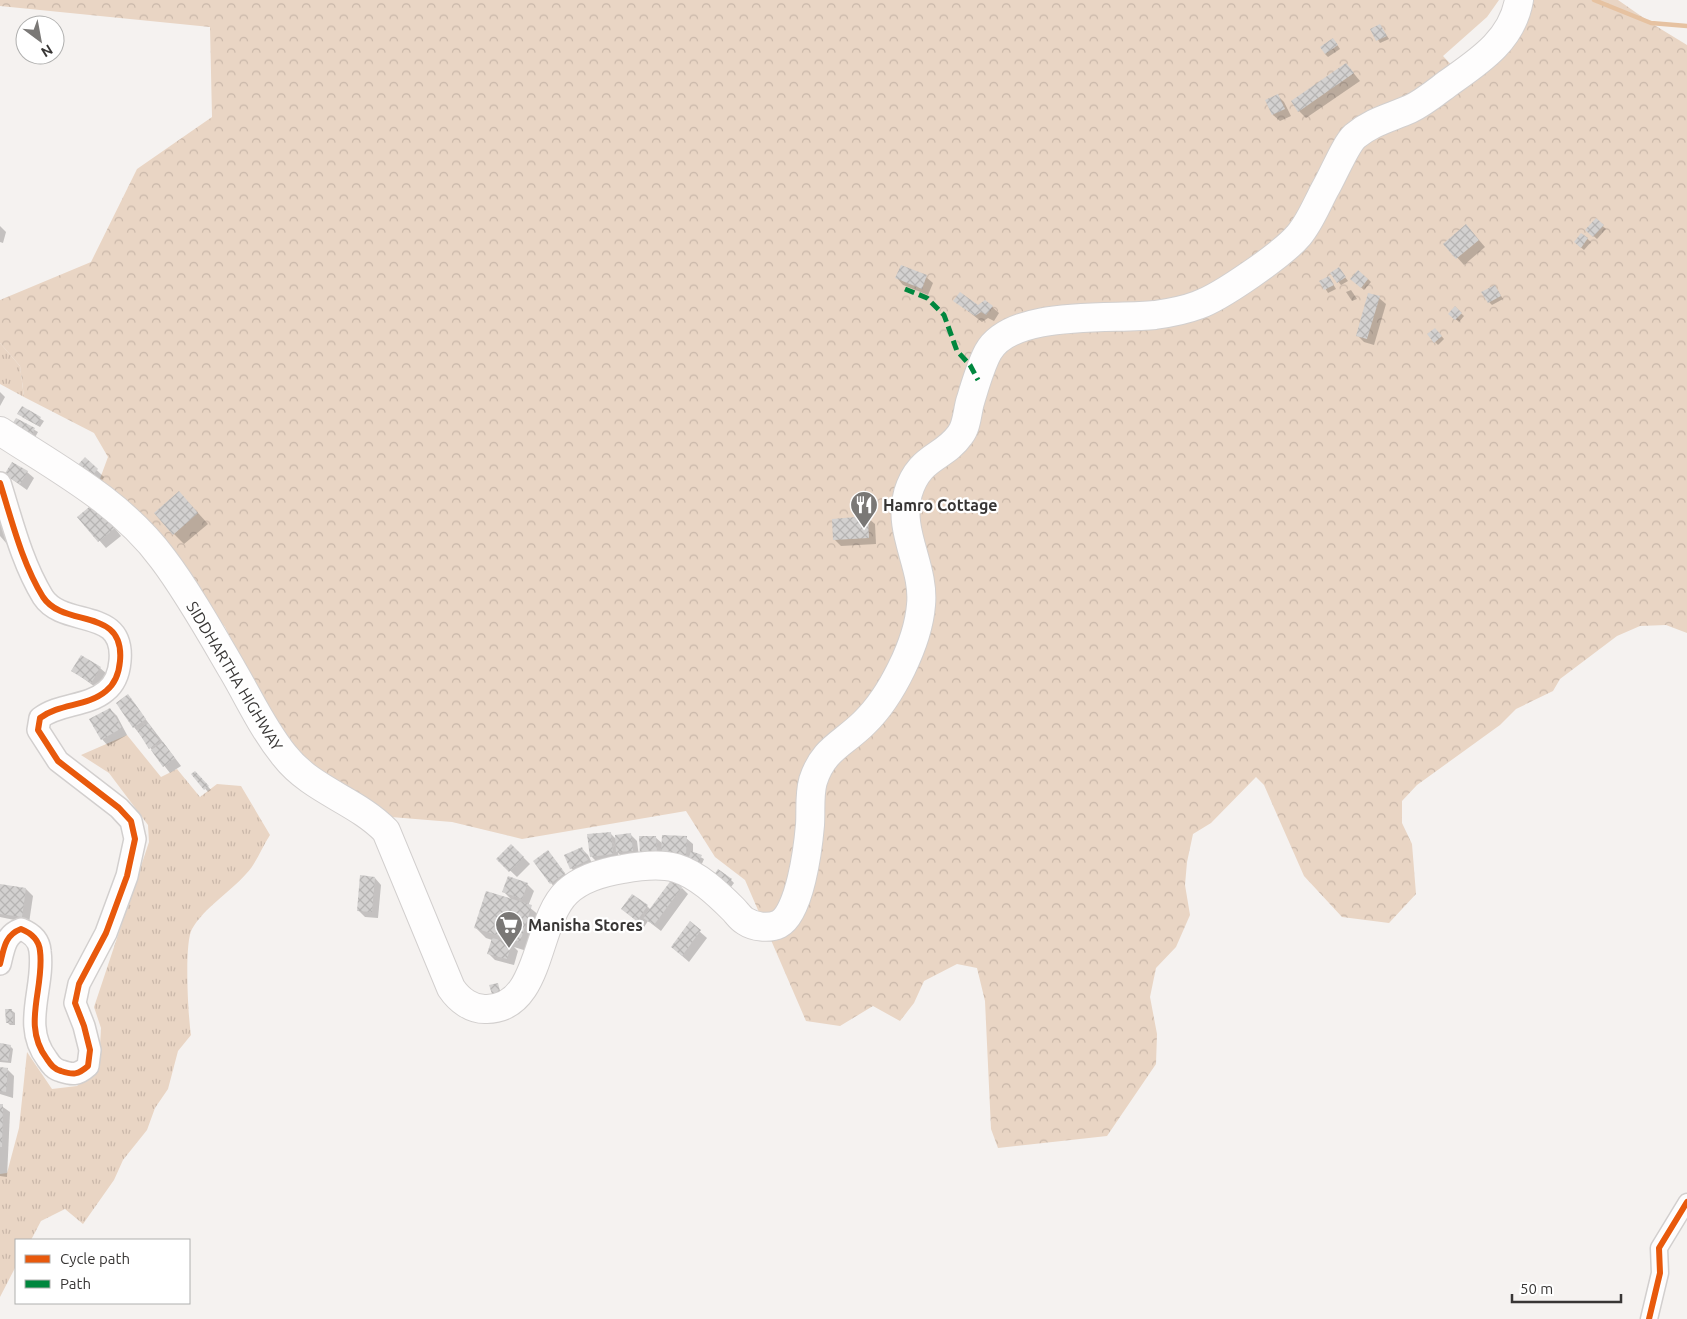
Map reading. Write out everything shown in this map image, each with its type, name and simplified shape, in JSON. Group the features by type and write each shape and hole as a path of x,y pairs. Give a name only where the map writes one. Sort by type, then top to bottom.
{"highway":[{"name":"SIDDHARTHA HIGHWAY","path":"0,431 116,508 162,558 233,671 267,734 285,757 306,778 377,821 386,831 456,996 475,1008 494,1009 518,996 537,962 550,918 566,892 600,875 645,865 674,867 709,886 746,922 762,927 779,924 790,912 801,880 809,831 814,781 831,748 863,725 881,703 898,673 913,637 922,604 918,570 910,544 906,514 906,499 910,486 918,471 931,458 960,436 990,348 1002,337 1024,327 1073,319 1157,315 1201,304 1250,275 1298,236 1343,157 1349,141 1365,128 1388,116 1410,109 1489,54 1511,23 1519,1"}],"street":[{"path":"0,483 19,544 44,598 59,612 106,624 118,638 120,658 118,677 106,691 86,702 49,711 40,718 38,730 58,761 119,808 131,821 135,839 132,860 106,933 79,984 75,1003 84,1026 90,1050 88,1066 80,1073 71,1075 54,1069 42,1052 33,1024 40,964 40,950 36,939 30,933 21,929 13,932 7,939 0,964"},
{"path":"1649,1319 1660,1273 1659,1248 1687,1202"}],"green space":[{"path":"0,0 1499,0 1487,17 1443,56 1460,74 1524,0 1618,0 1687,45 1687,633 1666,625 1640,626 1617,636 1560,679 1553,691 1516,709 1500,725 1417,785 1402,801 1402,823 1412,844 1416,894 1389,923 1342,917 1304,876 1264,785 1256,777 1211,823 1193,834 1187,862 1185,885 1190,915 1176,947 1156,968 1150,997 1157,1034 1156,1064 1107,1136 998,1148 991,1129 985,1001 977,968 957,964 924,981 914,1003 900,1021 873,1006 840,1026 806,1021 745,880 715,857 686,811 522,839 452,822 391,817 318,776 266,714 225,627 129,510 98,484 108,457 94,433 24,397 20,366 0,343 0,300 91,262 137,169 212,117 210,27 0,6"},
{"path":"0,343 20,366 24,397 0,384"},
{"path":"127,735 161,777 177,769 200,797 217,784 241,786 270,835 250,870 210,907 192,929 187,964 191,1035 178,1051 168,1089 155,1108 147,1130 123,1160 114,1180 83,1224 65,1209 41,1221 32,1239 15,1239 15,1268 0,1297 0,1174 7,1173 19,1128 27,1052 52,1089 77,1086 99,1064 101,1028 94,1007 149,842 148,825 109,773 81,755"}],"building":[{"path":"1380,24 1387,36 1376,41 1370,29"},
{"path":"1333,38 1338,45 1325,54 1320,47"},
{"path":"1346,63 1354,73 1298,112 1291,101"},
{"path":"1278,94 1285,109 1272,115 1265,100"},
{"path":"1596,218 1604,225 1593,237 1585,230"},
{"path":"1466,224 1479,240 1456,259 1443,244"},
{"path":"1581,233 1588,238 1581,248 1574,242"},
{"path":"901,265 927,275 922,289 895,278"},
{"path":"1339,267 1346,277 1337,283 1330,273"},
{"path":"1358,270 1368,279 1361,288 1350,279"},
{"path":"1329,276 1334,285 1324,290 1319,281"},
{"path":"1495,285 1501,296 1488,303 1481,292"},
{"path":"960,292 978,305 985,300 993,306 986,315 981,312 975,316 953,301"},
{"path":"1368,293 1380,296 1367,339 1356,336"},
{"path":"1455,306 1462,313 1455,320 1448,314"},
{"path":"1435,328 1442,336 1434,343 1427,334"},
{"path":"22,406 41,417 37,425 17,414"},
{"path":"16,418 35,428 31,437 11,426"},
{"path":"85,457 98,469 88,480 75,468"},
{"path":"12,462 28,471 20,484 4,475"},
{"path":"179,491 198,513 173,535 154,513"},
{"path":"94,503 115,528 98,542 77,517"},
{"path":"868,516 869,538 833,540 832,519"},
{"path":"81,655 101,667 91,683 71,671"},
{"path":"128,694 146,719 133,728 116,703"},
{"path":"110,708 122,728 101,740 89,719"},
{"path":"148,723 160,741 149,749 137,730"},
{"path":"163,742 175,758 163,767 151,750"},
{"path":"195,771 209,786 204,790 191,774"},
{"path":"611,832 613,854 590,857 587,834"},
{"path":"631,833 633,851 616,852 615,835"},
{"path":"662,835 687,836 686,855 661,854"},
{"path":"639,836 656,836 657,853 640,854"},
{"path":"511,844 524,857 509,872 496,859"},
{"path":"582,847 588,860 570,869 564,855"},
{"path":"548,850 565,873 550,884 533,861"},
{"path":"691,851 702,855 698,864 688,860"},
{"path":"718,869 732,879 727,885 714,875"},
{"path":"360,875 375,877 372,912 357,911"},
{"path":"508,876 528,883 522,899 502,892"},
{"path":"672,879 682,887 654,925 643,918"},
{"path":"0,884 26,888 22,917 0,914"},
{"path":"486,891 532,905 520,942 474,928"},
{"path":"632,894 648,905 637,921 621,909"},
{"path":"690,921 701,930 682,956 671,947"},
{"path":"492,938 512,943 507,959 487,954"},
{"path":"498,983 501,995 493,997 489,985"},
{"path":"5,1009 12,1009 13,1023 6,1023"},
{"path":"0,1043 11,1045 8,1061 0,1060"},
{"path":"0,1067 8,1068 6,1092 0,1091"},
{"path":"0,1104 3,1104 2,1147 0,1147"}],"waterway":[{"path":"1594,0 1651,23 1687,26"}],"marked path":[{"path":"905,289 927,298 944,315 957,351 970,365 978,380"}],"cycle path":[{"path":"0,483 23,556 43,597 53,607 65,613 103,625 113,632 119,644 119,670 115,681 109,688 90,700 48,713 40,718 38,730 58,761 119,808 131,821 135,839 127,876 106,933 79,984 75,1003 84,1026 90,1050 88,1066 78,1073 72,1074 56,1069 39,1046 35,1020 41,965 39,947 36,940 21,929 16,932 8,938 0,964"},
{"path":"1649,1319 1660,1273 1659,1248 1687,1202"}],"place":[{"name":"Hamro Cottage","path":"864,529"},
{"name":"Manisha Stores","path":"509,949"}]}
